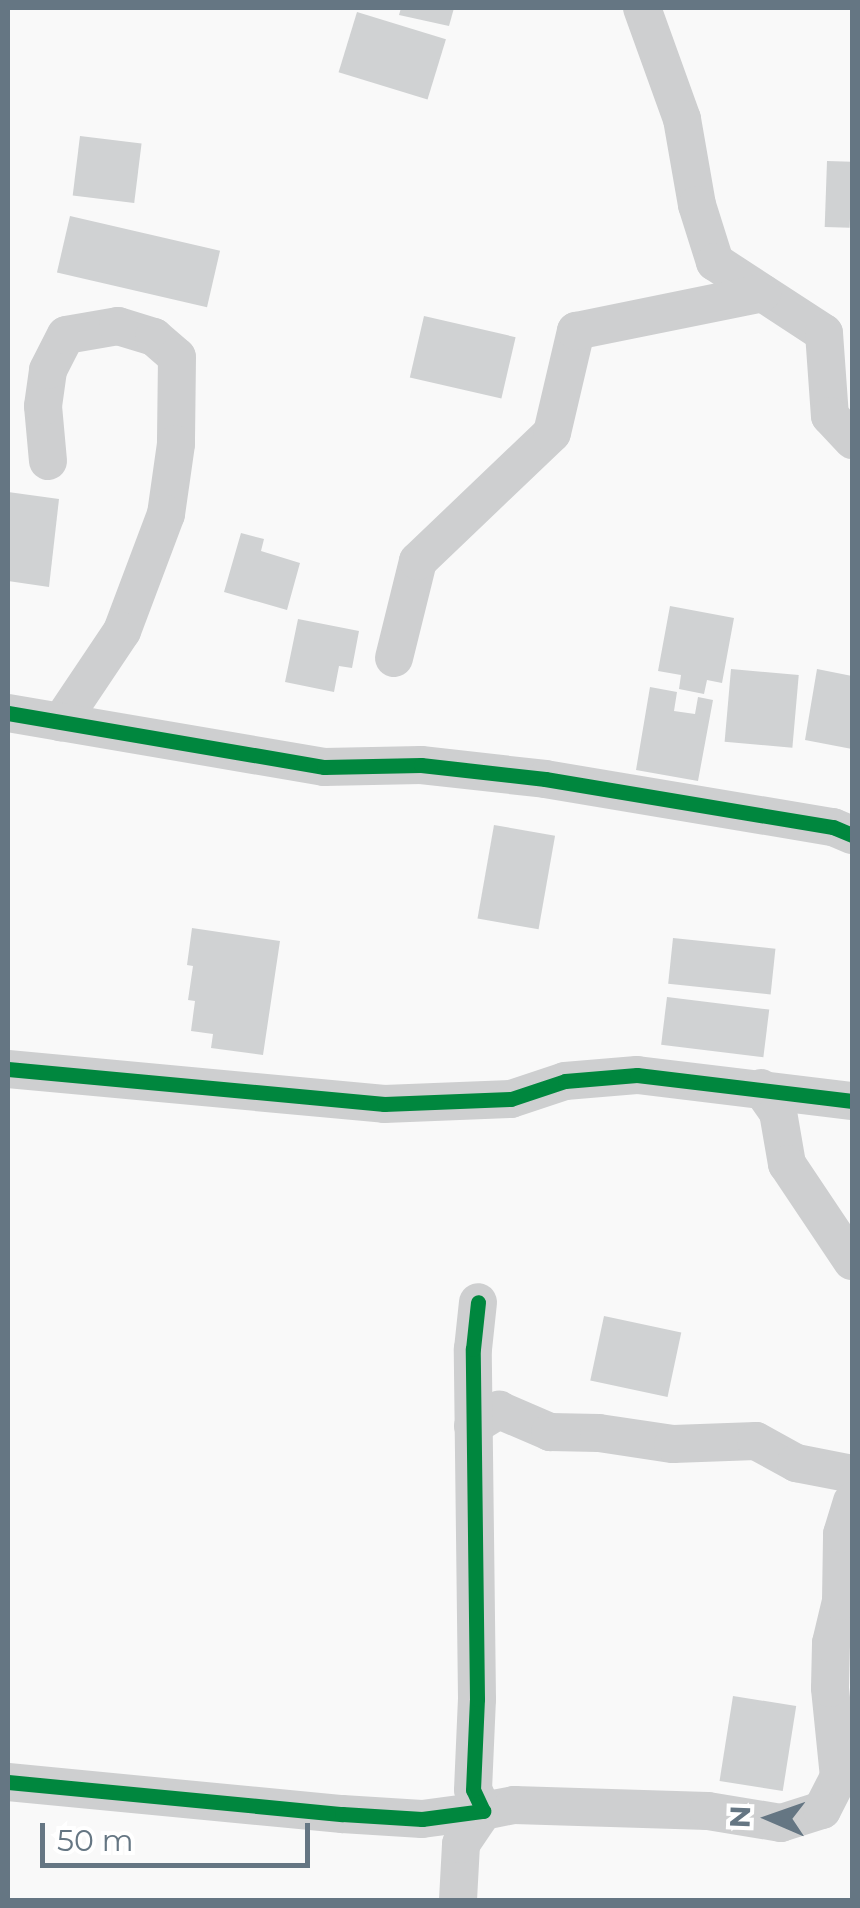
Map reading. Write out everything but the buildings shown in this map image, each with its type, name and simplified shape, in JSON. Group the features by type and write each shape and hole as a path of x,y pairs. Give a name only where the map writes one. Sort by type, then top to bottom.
{"street":[{"path":"642,8 682,119 697,205 714,262 824,333 830,416 852,440"},
{"path":"394,658 418,561 552,433 576,331 762,293"},
{"path":"48,461 43,406 48,370 66,335 118,326 154,337 177,356 176,444 166,514 122,631 61,722"},
{"path":"8,714 324,767 421,764 545,779 833,827 852,835"},
{"path":"8,1069 384,1104 511,1099 565,1082 637,1075 852,1101"},
{"path":"761,1088 778,1112 787,1164 852,1261"},
{"path":"478,1302 472,1349 477,1699 473,1790 484,1812"},
{"path":"474,1426 499,1410 550,1432 599,1432 673,1444 756,1441 796,1464 852,1474"},
{"path":"8,1782 422,1819 514,1805 708,1811 780,1823 822,1810 839,1777 830,1688 831,1643 841,1601 842,1534 852,1502"},
{"path":"458,1900 461,1844 484,1812"}],"cycle path":[{"path":"8,713 324,767 421,765 545,779 833,827 852,835"},
{"path":"8,1069 384,1104 511,1099 565,1081 637,1075 852,1101"},
{"path":"8,1782 422,1819 483,1811 473,1790 477,1699 473,1349 478,1302"}]}
